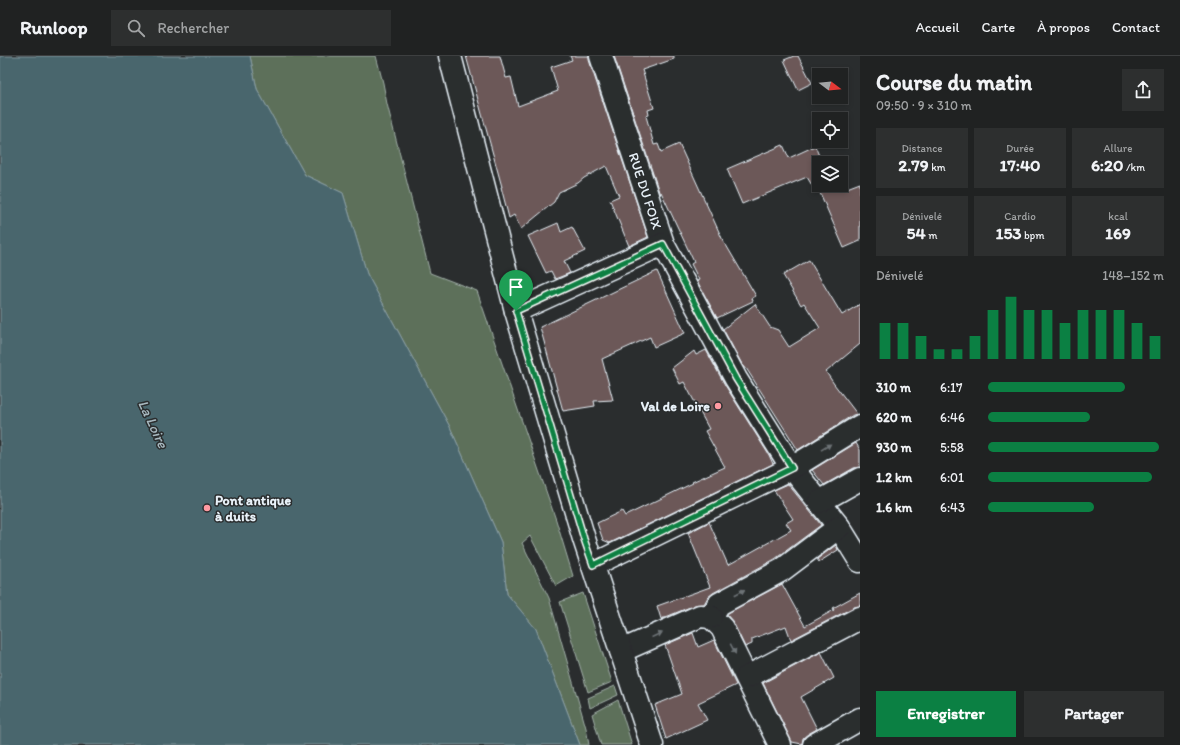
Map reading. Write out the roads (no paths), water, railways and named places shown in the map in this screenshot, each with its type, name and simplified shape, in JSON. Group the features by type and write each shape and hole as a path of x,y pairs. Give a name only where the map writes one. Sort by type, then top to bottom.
{"street":[{"path":"450,56 516,311 584,539 652,745"},
{"name":"RUE DU FOIX","path":"601,56 663,244 736,379 792,468 839,527 860,561"},
{"path":"516,311 663,244"},
{"path":"593,565 792,468 860,426"},
{"path":"819,502 860,479"},
{"path":"711,617 718,604 782,570 839,527"},
{"path":"621,650 700,616 711,617 722,628 780,745"},
{"path":"747,677 860,618"},
{"path":"814,745 860,719"}],"water":[{"name":"La Loire","path":"0,56 250,56 257,89 305,175 343,193 367,274 450,427 501,542 507,594 536,629 580,745 0,745"}],"place":[{"name":"Val de Loire","path":"718,406"},
{"name":"Pont antique à duits","path":"207,508"}]}
